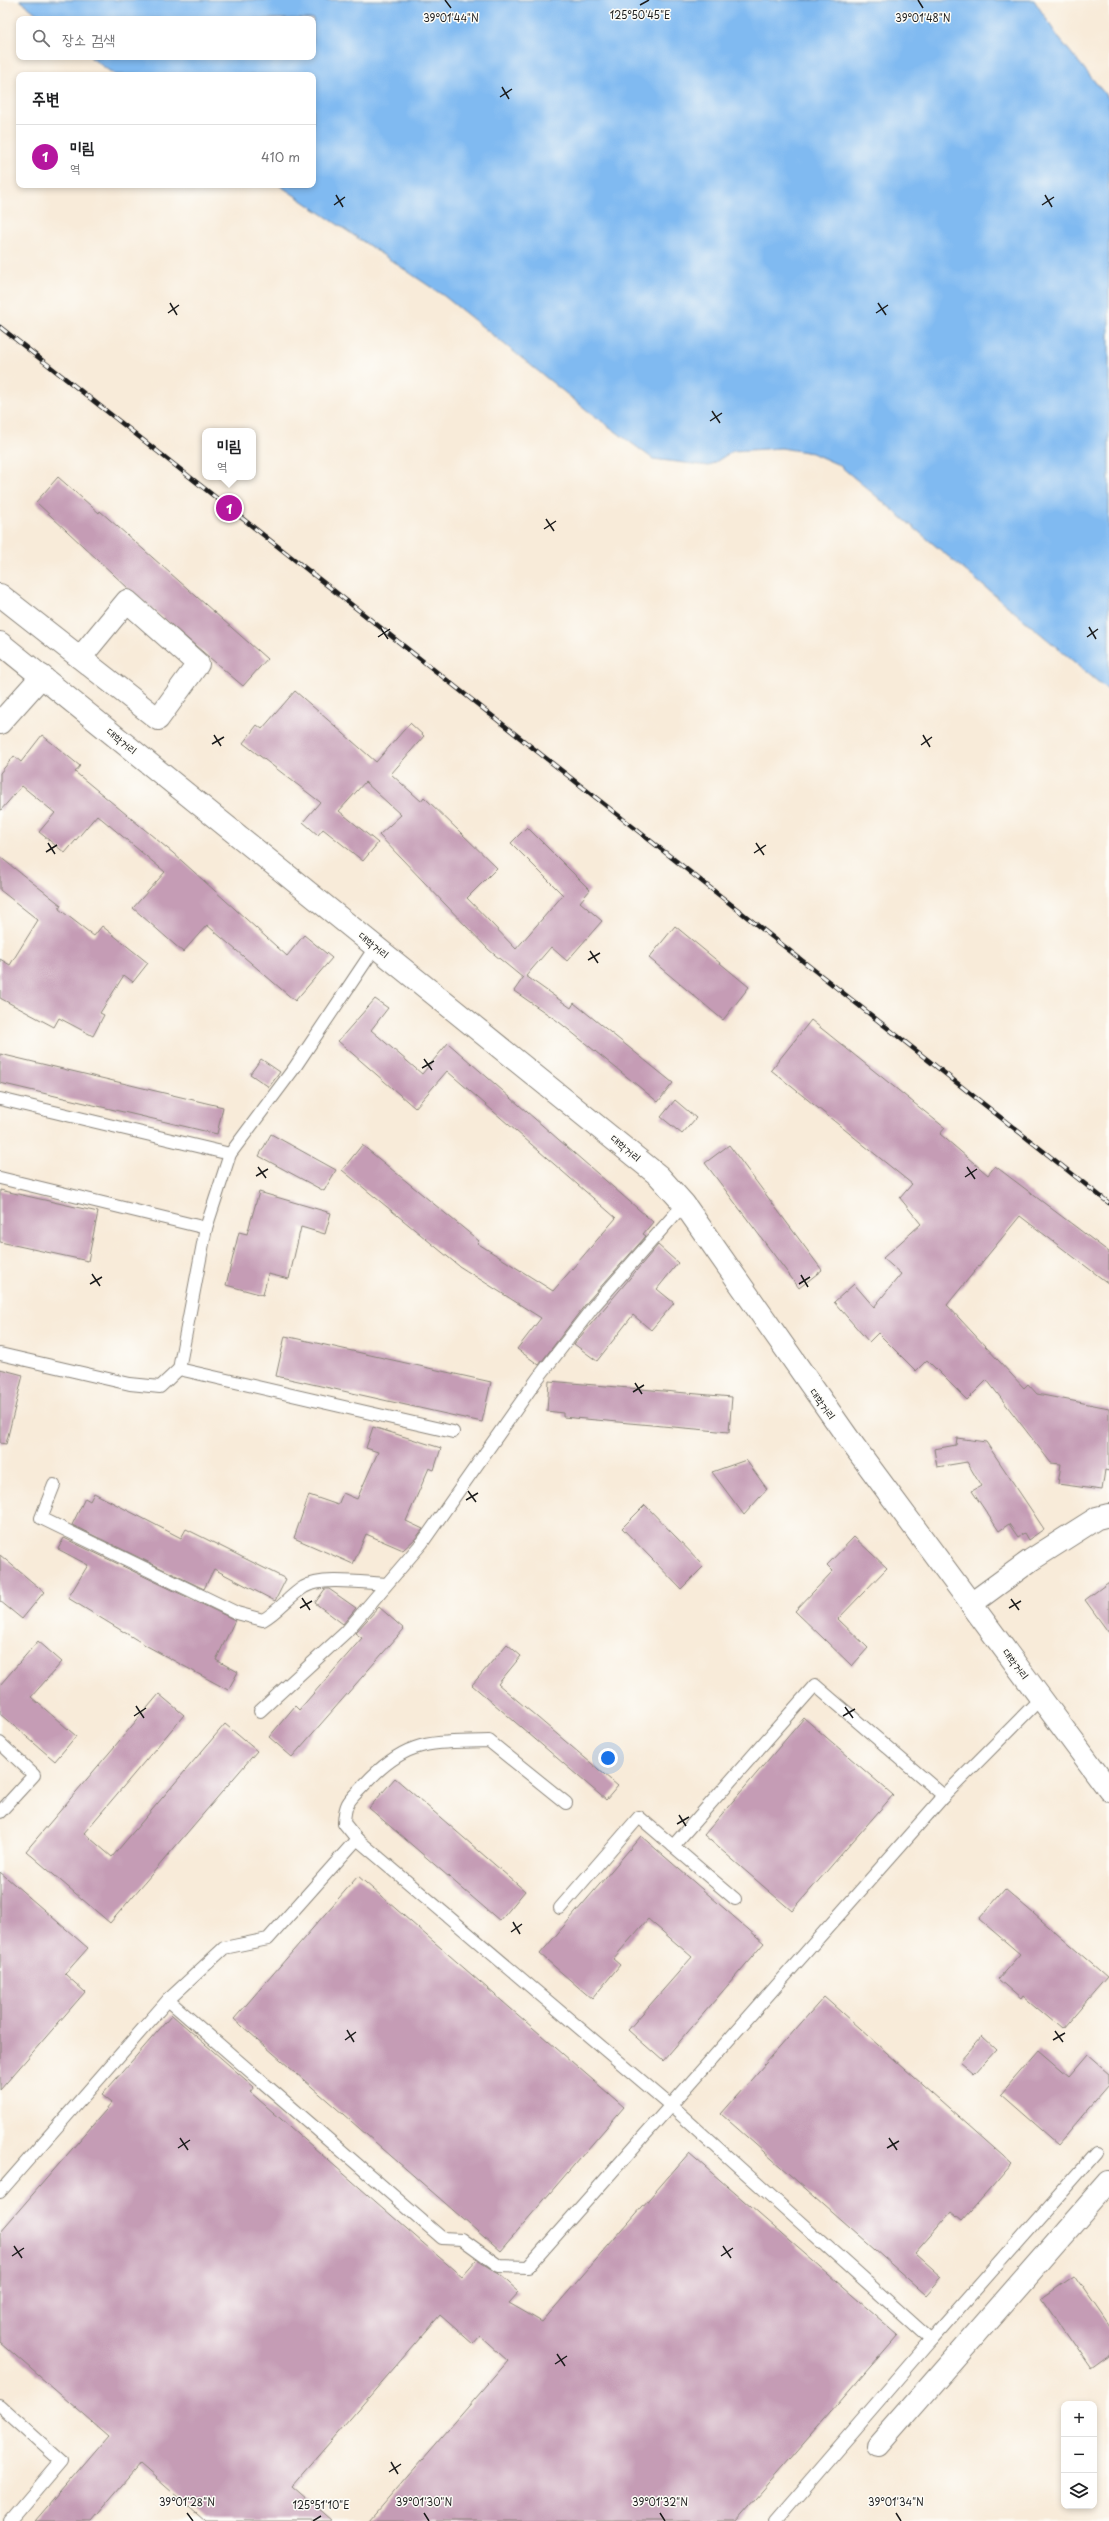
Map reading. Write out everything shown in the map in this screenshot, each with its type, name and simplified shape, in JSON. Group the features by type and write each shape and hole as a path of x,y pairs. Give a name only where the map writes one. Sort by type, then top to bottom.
{"main road":[{"path":"0,594 80,658 158,719 198,664 126,601 80,658"},
{"name":"대학거리","path":"0,643 659,1176 684,1204 826,1408 1109,1790"},
{"path":"0,723 42,676"},
{"path":"971,1604 1031,1560 1097,1518 1109,1515"},
{"path":"878,2446 1109,2182"}],"lane":[{"path":"0,1354 130,1384 160,1387 179,1369 206,1228 230,1154 295,1067 376,946"},
{"path":"0,1099 230,1154"},
{"path":"0,1178 206,1228"},
{"path":"260,1711 346,1632 422,1543 538,1378 594,1306 684,1204"},
{"path":"179,1369 453,1432"},
{"path":"54,1485 41,1518 237,1613 263,1620 277,1612 304,1586 324,1581 386,1584"},
{"path":"673,1846 815,1685 944,1796"},
{"path":"168,2000 442,2238 462,2239 499,2266 528,2268 670,2105 944,1796 1041,1698"},
{"path":"566,1803 489,1741 433,1743 406,1750 383,1764 345,1806 344,1823 358,1839 670,2105 931,2340"},
{"path":"0,1743 34,1775 0,1812"},
{"path":"560,1908 639,1818 735,1899"},
{"path":"0,2192 168,2000 224,1948 268,1938 358,1839"},
{"path":"775,2521 931,2340 1096,2153"},
{"path":"0,2406 61,2461 10,2521"}],"water":[{"path":"20,0 1034,0 1058,37 1109,99 1109,691 839,465 812,453 781,448 733,451 709,466 653,459 588,411 444,296 283,188 316,188 316,72 111,72 94,60 316,60 316,16 39,16"}],"building":[{"path":"58,477 99,513 100,511 267,659 243,686 129,589 36,502"},
{"path":"295,691 376,762 410,723 424,736 391,774 421,801 424,797 497,868 467,898 516,949 563,895 511,843 527,827 590,890 580,902 602,921 567,961 551,947 526,976 571,1008 574,1003 673,1083 658,1102 559,1022 514,991 523,978 489,950 379,835 401,815 365,782 339,811 378,843 363,861 323,829 318,835 303,822 320,802 243,743 257,725 262,729"},
{"path":"42,735 80,766 75,772 173,853 287,956 304,935 332,958 295,1001 207,925 183,952 133,908 165,872 97,815 65,853 39,832 55,813 22,786 0,811 0,773 14,756 21,762"},
{"path":"0,857 61,905 59,909 94,936 102,926 148,963 133,982 124,975 100,1013 104,1015 93,1036 59,1018 54,1027 0,998 0,959 10,965 38,920 0,890"},
{"path":"675,926 749,987 723,1020 649,958"},
{"path":"375,999 388,1008 371,1030 422,1074 448,1043 653,1222 643,1234 646,1236 588,1301 539,1365 517,1349 541,1318 459,1266 342,1170 362,1145 479,1241 477,1243 553,1291 616,1218 447,1071 415,1108 338,1041"},
{"path":"811,1020 945,1128 940,1134 988,1175 995,1166 1109,1252 1109,1284 1020,1216 947,1305 1024,1388 1028,1384 1037,1394 1109,1408 1109,1471 1105,1470 1102,1490 1058,1484 1061,1464 1051,1463 987,1380 967,1400 927,1360 916,1371 878,1333 869,1342 834,1302 854,1284 874,1307 901,1274 883,1258 921,1224 900,1198 912,1184 771,1070"},
{"path":"0,1054 223,1107 217,1134 0,1083"},
{"path":"261,1059 280,1072 269,1087 250,1074"},
{"path":"675,1100 696,1118 682,1134 661,1117"},
{"path":"271,1134 336,1170 324,1191 259,1156"},
{"path":"729,1145 822,1270 799,1288 705,1163"},
{"path":"0,1190 98,1212 88,1261 0,1242"},
{"path":"259,1192 331,1213 325,1234 301,1227 289,1279 268,1274 263,1295 226,1285 239,1232 247,1234"},
{"path":"658,1245 678,1263 657,1289 674,1303 651,1330 633,1315 597,1361 574,1344"},
{"path":"285,1336 491,1382 482,1422 276,1376"},
{"path":"0,1369 23,1375 6,1444 0,1443"},
{"path":"549,1381 732,1397 729,1432 563,1417 563,1413 547,1411"},
{"path":"373,1427 441,1448 434,1470 429,1468 406,1521 423,1529 403,1550 366,1534 353,1564 294,1538 309,1495 338,1505 343,1493 357,1499 378,1452 366,1448"},
{"path":"957,1438 986,1442 1044,1529 1028,1540 1024,1533 1018,1537 1009,1524 999,1531 972,1491 981,1486 967,1462 937,1467 934,1449 956,1445"},
{"path":"746,1460 767,1489 744,1515 712,1472"},
{"path":"94,1493 181,1538 186,1529 286,1579 275,1601 214,1569 204,1589 72,1525 85,1498 90,1501"},
{"path":"645,1505 704,1566 681,1589 622,1528"},
{"path":"854,1537 887,1568 838,1619 868,1648 852,1666 795,1611 833,1571 827,1565"},
{"path":"64,1538 235,1620 216,1660 238,1672 228,1690 147,1646 68,1598 88,1565 58,1549"},
{"path":"0,1555 44,1592 22,1619 0,1601"},
{"path":"1109,1582 1109,1633 1085,1600"},
{"path":"325,1589 329,1589 356,1608 343,1624 315,1603"},
{"path":"379,1607 404,1629 292,1757 269,1737 295,1706 299,1710 362,1638 355,1633"},
{"path":"38,1641 62,1662 31,1697 76,1736 55,1761 0,1714 0,1685"},
{"path":"507,1644 521,1656 498,1684 618,1786 606,1800 472,1685"},
{"path":"159,1694 184,1715 84,1833 112,1857 225,1724 257,1751 110,1923 26,1851"},
{"path":"804,1718 893,1795 792,1911 704,1835"},
{"path":"395,1778 525,1891 500,1921 369,1808"},
{"path":"641,1836 764,1943 663,2061 628,2030 692,1957 648,1919 613,1959 620,1965 592,1999 540,1954"},
{"path":"0,1872 88,1948 65,1974 85,1992 0,2090"},
{"path":"358,1876 624,2107 500,2251 234,2019"},
{"path":"1005,1889 1107,1977 1062,2029 1023,1996 1021,1999 998,1979 1020,1954 979,1919"},
{"path":"824,1997 1012,2164 963,2220 952,2211 915,2253 942,2277 926,2295 721,2114"},
{"path":"172,2015 254,2087 250,2092 462,2277 477,2260 499,2274 519,2292 509,2303 542,2322 689,2153 898,2335 736,2521 369,2521 508,2361 480,2336 473,2344 440,2315 292,2486 332,2521 205,2521 140,2464 91,2521 35,2521 108,2436 0,2342 0,2232 112,2103 102,2095"},
{"path":"982,2036 996,2049 974,2073 960,2061"},
{"path":"1039,2050 1069,2076 1087,2055 1109,2074 1109,2085 1058,2144 1001,2094"},
{"path":"1074,2276 1109,2327 1109,2356 1091,2369 1042,2298"}],"railway":[{"path":"0,327 1109,1203"}],"place":[{"name":"미림","path":"229,508"}]}
